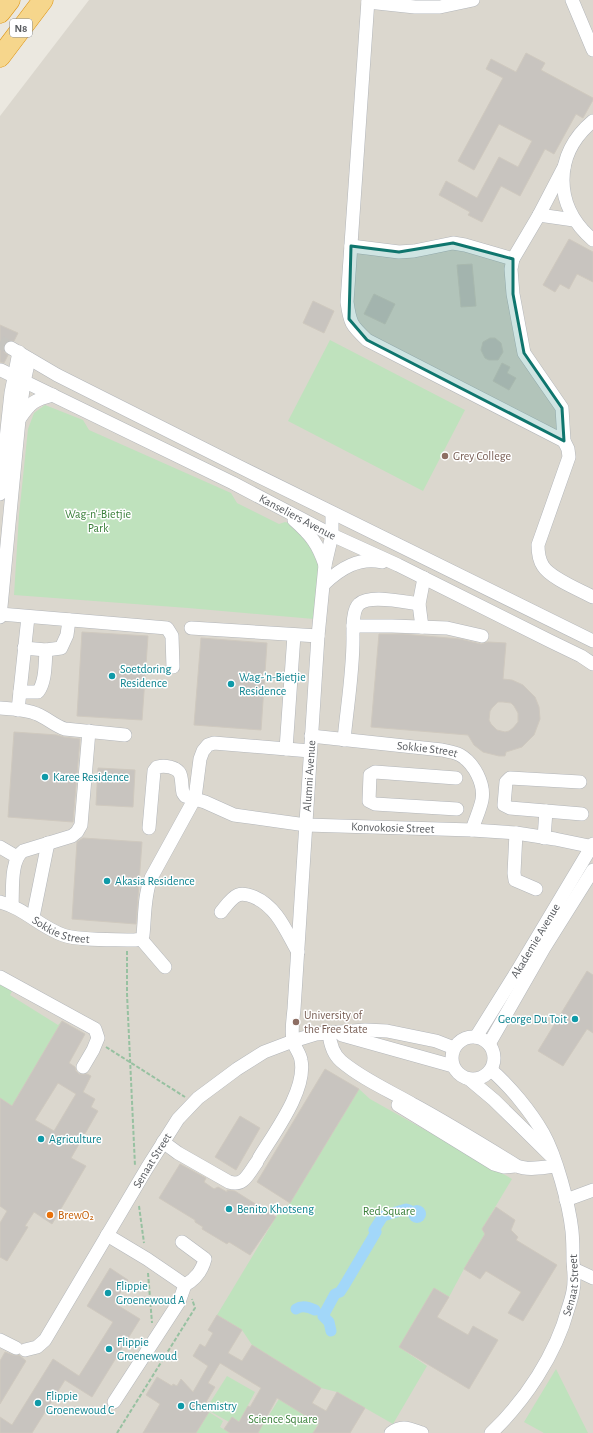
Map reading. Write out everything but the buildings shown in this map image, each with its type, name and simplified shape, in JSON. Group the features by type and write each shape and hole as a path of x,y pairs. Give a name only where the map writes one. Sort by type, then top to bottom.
{"highway":[{"name":"N8","path":"0,56 43,0"}],"street":[{"path":"473,0 440,7 416,7 368,1 347,302 349,319 356,330 367,340 564,441"},
{"path":"572,0 593,50"},
{"path":"593,121 584,128 575,140 568,153 564,167 539,215 513,259 511,269 513,294 524,353 562,408 564,441 568,449 569,456 538,545 539,556 543,566 549,574 593,597"},
{"path":"564,167 564,195 568,208 574,220 593,240"},
{"path":"539,215 574,220"},
{"path":"351,246 399,252 414,251 453,244 465,245 513,259"},
{"name":"Kanseliers Avenue","path":"19,379 20,353 57,375 240,468 593,641"},
{"name":"Kanseliers Avenue","path":"1,370 276,505 332,535 398,565 593,664"},
{"path":"0,617 4,521 19,420 19,379"},
{"path":"0,494 4,454 19,379"},
{"path":"19,420 33,402 40,398 53,396"},
{"path":"276,505 314,540 321,552 325,566"},
{"name":"Alumni Avenue","path":"292,1041 318,636 325,566 332,535 332,513"},
{"path":"324,584 342,569 365,561 374,560 398,565"},
{"path":"422,627 419,604 424,578"},
{"path":"344,740 353,652 353,626 356,607 359,603 369,599 419,604"},
{"path":"0,614 166,628 172,636 173,667"},
{"path":"18,710 28,616"},
{"path":"24,648 46,650 61,648 67,635 69,620"},
{"path":"353,626 447,628 482,636"},
{"path":"191,628 318,636"},
{"path":"286,750 294,635"},
{"path":"20,692 38,692 43,681 46,650"},
{"path":"0,708 36,713 65,729 125,735"},
{"path":"6,904 17,857 23,851 72,836 77,832 81,825 89,731"},
{"name":"Sokkie Street","path":"311,736 442,750 459,754 469,762 476,772 481,784 482,799 472,830"},
{"path":"165,967 141,939 143,935 146,895 151,878 195,798 200,759 203,751 208,745 214,743 310,751"},
{"name":"Konvokosie Street","path":"149,828 154,771 157,767 163,766 178,769 182,793 185,796 195,798 234,815 306,825 472,830 516,833 592,846"},
{"path":"456,778 374,772 370,776 369,801 375,804 457,809"},
{"path":"580,782 510,778 506,782 504,805 510,808 582,814"},
{"path":"414,828 415,806"},
{"path":"544,838 546,811"},
{"path":"516,833 515,880 536,889"},
{"path":"33,917 48,843"},
{"name":"Akademie Avenue","path":"476,1037 520,968 592,846"},
{"path":"0,847 17,857"},
{"name":"Akademie Avenue","path":"489,1044 544,948 593,870"},
{"path":"220,912 237,895 249,895 260,900 272,910 281,922 298,952"},
{"name":"Sokkie Street","path":"6,904 33,917 64,936 76,938 126,940 141,939"},
{"path":"0,977 95,1029 98,1038 93,1050 82,1067"},
{"name":"Senaat Street","path":"0,1340 21,1349 37,1347 46,1340 106,1235 178,1119 194,1103 264,1052 292,1041 316,1034 365,1030 387,1031 436,1041 454,1048"},
{"path":"332,1033 332,1048 340,1060 363,1077 376,1083 385,1096 421,1120 494,1164 504,1167 517,1166 522,1168 530,1168 555,1162"},
{"name":"Senaat Street","path":"332,1033 453,1066 459,1075 469,1080 504,1110 555,1162"},
{"path":"453,1066 452,1053 458,1042 463,1039 476,1037 486,1041 493,1050 494,1064 488,1074 479,1079 469,1080"},
{"path":"163,1142 178,1153 229,1182 235,1184 243,1181 258,1160 298,1090 301,1074 301,1060 292,1041"},
{"name":"Senaat Street","path":"491,1070 503,1080 531,1115 543,1133 555,1162 566,1200 572,1230 574,1269 573,1292 565,1321 553,1349 532,1385 491,1433"},
{"path":"566,1200 593,1190"},
{"path":"106,1235 147,1259 185,1285"},
{"path":"114,1402 179,1302 185,1285 196,1278 203,1266 204,1259 182,1242"},
{"path":"574,1269 593,1278"},
{"name":"Senaat Street","path":"502,1433 519,1401"},
{"path":"391,1433 400,1427 422,1433"}],"path":[{"path":"126,940 136,1188 147,1259 154,1340"},
{"path":"96,1041 194,1103"},
{"path":"117,1433 195,1308 189,1289 185,1285"}],"highlighted area":[{"path":"453,243 513,259 513,294 524,353 562,408 564,441 367,340 349,319 351,246 399,252"}],"shaded area":[{"name":"University of the Free State","path":"89,0 593,0 593,1433 0,1433 0,116"}],"green space":[{"path":"330,340 465,410 423,491 288,421"},
{"name":"Wag-n'-Bietjie Park","path":"45,405 83,420 89,430 231,493 237,503 279,524 285,522 292,524 305,534 319,563 314,619 14,595 19,515 28,429 34,413"},
{"path":"0,977 15,986 10,995 58,1025 62,1021 11,1108 0,1098"},
{"name":"Red Square","path":"359,1089 370,1099 512,1179 482,1229 485,1234 449,1297 434,1288 399,1347 427,1366 393,1424 337,1392 321,1388 252,1345 242,1330 217,1315 279,1212 290,1203"},
{"path":"556,1369 588,1433 544,1433 524,1422"},
{"path":"227,1376 255,1392 239,1422 232,1417 229,1422 206,1409"},
{"name":"Science Square","path":"279,1399 318,1424 313,1433 258,1433"},
{"name":"Science Square","path":"209,1412 223,1421 220,1427 230,1433 196,1433"}],"water":[{"path":"413,1205 421,1205 426,1210 424,1221 421,1223 413,1223 408,1218 408,1210"}],"waterway":[{"path":"331,1331 329,1322 323,1316 335,1294 340,1292 344,1286 376,1232 374,1230 383,1216 406,1209 409,1210"},
{"path":"296,1309 306,1307 315,1310"}],"tunnel":[{"path":"0,342 11,348"}],"place":[{"name":"Grey College","path":"445,456"},
{"name":"Soetdoring Residence","path":"112,676"},
{"name":"Wag-'n-Bietjie Residence","path":"231,684"},
{"name":"Karee Residence","path":"45,777"},
{"name":"Akasia Residence","path":"107,881"},
{"name":"George Du Toit","path":"575,1019"},
{"name":"University of the Free State","path":"296,1022"},
{"name":"Agriculture","path":"41,1139"},
{"name":"Benito Khotseng","path":"229,1209"},
{"name":"BrewO₂","path":"50,1215"},
{"name":"Flippie Groenewoud A","path":"108,1293"},
{"name":"Flippie Groenewoud","path":"109,1349"},
{"name":"Flippie Groenewoud C","path":"38,1403"},
{"name":"Chemistry","path":"181,1406"}]}
